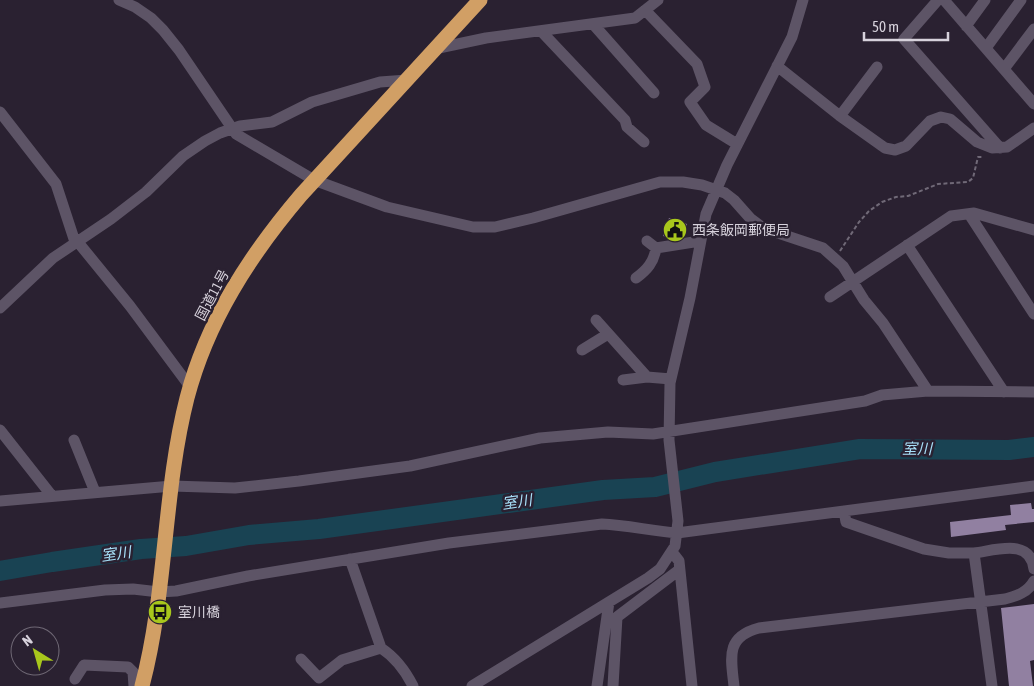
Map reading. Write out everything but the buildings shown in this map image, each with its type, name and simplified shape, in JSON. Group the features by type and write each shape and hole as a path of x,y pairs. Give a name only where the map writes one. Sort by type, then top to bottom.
{"highway":[{"name":"国道11号","path":"142,686 147,667 159,589 182,424 191,388 207,340 232,289 250,259 275,225 480,0"}],"street":[{"path":"119,0 135,7 151,18 163,30 179,50 231,129 243,140 314,180 386,207 473,227 495,226 533,218 660,182 683,182 702,185 725,193 763,228 823,248 843,266 864,300 884,323 928,391"},
{"path":"434,49 486,38 635,18 658,0"},
{"path":"472,686 660,569 675,546 677,527 669,435 669,398 671,379 690,298 706,214 737,144 792,37 803,0"},
{"path":"938,0 904,39 1000,148"},
{"path":"944,0 1034,104"},
{"path":"966,26 985,0"},
{"path":"986,48 1021,0"},
{"path":"645,10 700,69 705,87 690,102 706,124 737,144"},
{"path":"593,24 654,93"},
{"path":"1004,69 1034,29"},
{"path":"542,31 626,120 627,127 644,142"},
{"path":"777,66 840,116 885,148 895,150 906,146 930,122 941,117 950,119 977,142 992,148 1007,148 1034,128"},
{"path":"840,116 877,67"},
{"path":"0,308 42,267 146,192 184,156 205,141 231,129 272,122 312,102 380,82 406,80"},
{"path":"0,112 56,184 76,241 146,326 191,388"},
{"path":"968,214 1034,314"},
{"path":"830,298 951,216 974,214 1034,230"},
{"path":"636,278 647,270 652,245 700,241"},
{"path":"907,246 1004,392"},
{"path":"596,320 647,377"},
{"path":"582,350 608,334"},
{"path":"623,380 647,377 671,379"},
{"path":"0,495 20,491 94,492 172,488 235,488 410,466 540,438 617,432 669,435 865,401 882,395 928,391 1034,392"},
{"path":"0,430 50,492"},
{"path":"74,440 94,492"},
{"path":"0,603 105,590 159,589 449,543 602,524 617,524 647,530 844,511 1034,486"},
{"path":"0,501 50,492"},
{"path":"844,511 846,522 924,549 949,553 1021,548 1030,554 1034,569"},
{"path":"672,552 679,561 692,686"},
{"path":"974,552 992,686"},
{"path":"350,559 381,648 392,655 406,672 413,686"},
{"path":"613,686 617,617 679,570"},
{"path":"734,686 730,656 732,647 736,640 750,630 1005,599 1018,596 1028,589 1034,581"},
{"path":"597,686 609,602"},
{"path":"301,659 319,678 342,660 381,648"},
{"path":"75,680 84,666 128,667 133,672 134,686"}],"path":[{"path":"835,259 859,222 869,211 882,202 896,197 908,196 938,184 968,182 973,178 978,157 986,157"}],"waterway":[{"name":"室川","path":"0,571 141,549 186,546 249,535 319,529 603,490 655,487 715,472 860,449 1009,450 1034,447"}],"place":[{"name":"西条飯岡郵便局","path":"675,230"},
{"name":"室川橋","path":"160,612"}]}
